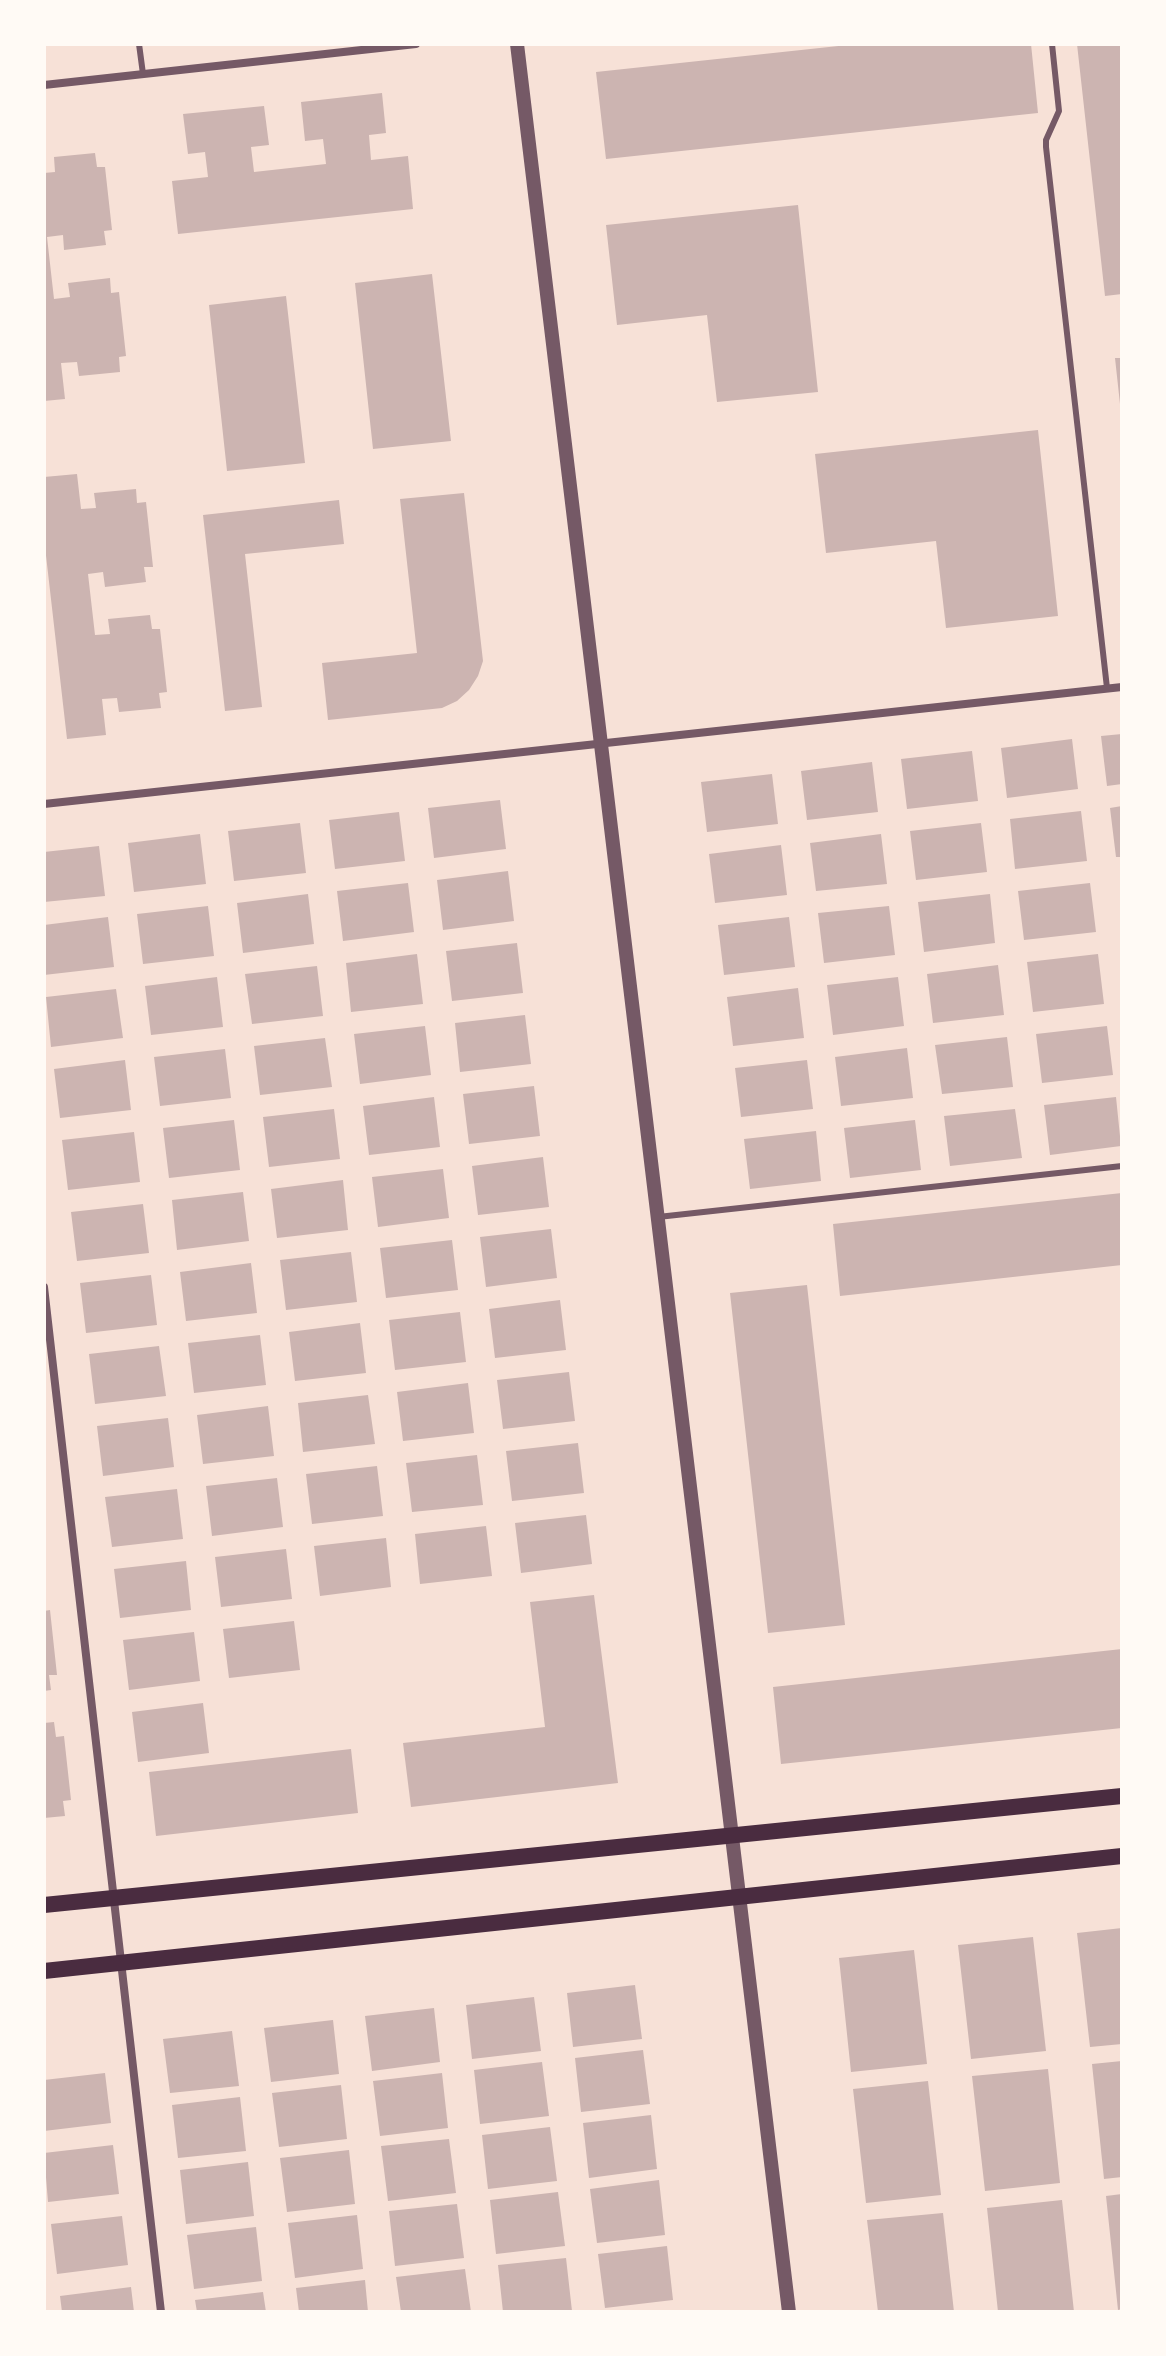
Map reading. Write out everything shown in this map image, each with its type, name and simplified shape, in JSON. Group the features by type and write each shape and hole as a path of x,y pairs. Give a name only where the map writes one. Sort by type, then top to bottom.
{"main road":[{"path":"44,1905 1122,1796"},
{"path":"44,1971 1122,1856"}],"street":[{"path":"44,85 416,44"},
{"path":"517,44 789,2312"},
{"path":"44,804 1122,687"},
{"path":"44,1287 161,2312"}],"lane":[{"path":"139,44 143,74"},
{"path":"1052,44 1059,111 1046,147 1107,688"},
{"path":"658,1217 1122,1166"}],"building":[{"path":"857,44 1031,44 1038,113 606,159 596,72"},
{"path":"1077,44 1122,44 1122,294 1105,296"},
{"path":"382,93 386,133 369,135 371,160 408,156 413,209 178,234 172,181 208,177 205,152 188,154 183,114 264,106 269,145 251,147 254,172 326,164 323,139 305,141 301,102"},
{"path":"95,153 97,167 105,167 112,230 104,231 106,245 64,250 63,235 47,237 54,299 70,297 68,283 110,278 111,293 119,292 126,356 119,357 120,372 79,376 77,362 61,363 65,399 44,401 44,173 55,172 54,157"},
{"path":"798,205 818,392 717,402 707,315 617,325 606,225"},
{"path":"432,274 451,441 373,449 355,283"},
{"path":"286,296 305,463 227,471 209,305"},
{"path":"1115,358 1122,358 1122,404 1120,404"},
{"path":"1038,430 1058,616 946,628 936,541 826,553 815,454"},
{"path":"77,474 81,509 96,508 94,493 136,489 137,503 146,502 153,567 144,567 146,582 105,587 103,572 88,574 95,635 110,634 108,619 150,615 152,629 160,629 167,692 159,693 161,708 119,712 117,698 102,699 106,735 67,739 44,538 44,477"},
{"path":"464,493 483,661 478,676 457,701 442,708 328,720 322,663 417,653 400,499"},
{"path":"339,500 344,544 245,554 262,707 225,711 203,515"},
{"path":"1122,734 1122,784 1107,786 1101,736"},
{"path":"1072,739 1078,789 1007,798 1001,748"},
{"path":"972,751 978,801 907,809 901,759"},
{"path":"872,762 878,812 807,820 801,771"},
{"path":"772,774 778,824 707,832 701,782"},
{"path":"500,800 506,849 434,858 428,808"},
{"path":"1122,806 1122,857 1116,857 1110,808"},
{"path":"1081,811 1087,861 1015,869 1010,819"},
{"path":"399,812 405,861 335,869 329,820"},
{"path":"300,823 306,873 234,881 228,831"},
{"path":"981,823 987,872 916,880 910,831"},
{"path":"200,834 206,884 134,892 128,843"},
{"path":"881,834 887,884 816,891 810,843"},
{"path":"781,845 787,895 715,903 709,854"},
{"path":"99,846 105,896 44,902 44,852"},
{"path":"508,871 514,921 443,930 437,880"},
{"path":"408,883 414,932 343,941 337,891"},
{"path":"1090,883 1096,932 1024,940 1018,891"},
{"path":"308,894 314,944 243,953 237,903"},
{"path":"990,894 995,943 924,952 918,902"},
{"path":"208,906 214,956 143,964 137,914"},
{"path":"889,906 895,955 824,963 818,913"},
{"path":"108,917 114,967 44,975 44,925"},
{"path":"789,917 795,967 724,975 718,925"},
{"path":"517,943 523,993 452,1001 446,951"},
{"path":"417,954 423,1004 351,1012 346,963"},
{"path":"1098,954 1104,1004 1033,1012 1027,962"},
{"path":"998,965 1004,1015 933,1023 927,974"},
{"path":"317,966 323,1016 252,1024 245,974"},
{"path":"217,977 223,1027 151,1035 145,986"},
{"path":"898,977 904,1026 833,1035 827,985"},
{"path":"798,988 804,1038 733,1046 727,997"},
{"path":"116,989 123,1038 51,1047 46,997"},
{"path":"525,1015 531,1064 460,1072 455,1023"},
{"path":"425,1026 431,1075 360,1084 354,1034"},
{"path":"1107,1026 1113,1075 1042,1083 1036,1034"},
{"path":"1007,1037 1013,1087 942,1094 935,1045"},
{"path":"325,1038 332,1087 260,1095 254,1046"},
{"path":"907,1048 913,1098 841,1106 835,1057"},
{"path":"225,1049 231,1098 160,1106 154,1057"},
{"path":"125,1060 131,1110 60,1118 54,1069"},
{"path":"807,1060 813,1109 741,1117 735,1068"},
{"path":"534,1086 540,1136 469,1144 463,1094"},
{"path":"434,1097 440,1147 369,1155 363,1106"},
{"path":"1116,1097 1121,1146 1050,1155 1044,1105"},
{"path":"334,1109 340,1159 269,1167 263,1117"},
{"path":"1015,1109 1022,1158 950,1166 944,1116"},
{"path":"234,1120 240,1170 169,1178 163,1128"},
{"path":"915,1120 921,1170 850,1178 844,1128"},
{"path":"816,1131 821,1181 750,1189 744,1139"},
{"path":"134,1132 140,1182 68,1190 62,1140"},
{"path":"543,1157 549,1207 478,1215 472,1166"},
{"path":"443,1169 449,1218 378,1227 372,1177"},
{"path":"343,1180 348,1230 277,1238 271,1189"},
{"path":"243,1192 249,1241 177,1250 172,1200"},
{"path":"1122,1193 1122,1265 840,1296 833,1224"},
{"path":"143,1204 149,1253 77,1261 71,1212"},
{"path":"551,1229 557,1278 486,1287 480,1237"},
{"path":"452,1240 458,1290 386,1298 380,1248"},
{"path":"351,1252 357,1302 286,1310 280,1260"},
{"path":"251,1263 257,1313 186,1321 180,1272"},
{"path":"151,1275 157,1325 86,1333 80,1283"},
{"path":"807,1285 845,1625 768,1633 730,1293"},
{"path":"560,1300 566,1350 495,1358 489,1309"},
{"path":"460,1312 466,1362 395,1370 389,1320"},
{"path":"360,1323 366,1373 295,1381 289,1332"},
{"path":"260,1335 266,1385 194,1393 188,1343"},
{"path":"159,1346 166,1396 95,1404 89,1354"},
{"path":"569,1372 575,1421 503,1429 497,1380"},
{"path":"468,1383 474,1433 403,1441 397,1392"},
{"path":"368,1395 375,1444 303,1452 298,1403"},
{"path":"268,1406 274,1456 203,1464 197,1415"},
{"path":"168,1418 174,1467 103,1476 97,1426"},
{"path":"578,1443 584,1493 512,1501 506,1451"},
{"path":"477,1455 483,1505 412,1512 406,1463"},
{"path":"377,1466 383,1516 312,1524 306,1474"},
{"path":"277,1478 283,1527 212,1536 206,1486"},
{"path":"177,1489 183,1539 112,1547 105,1497"},
{"path":"586,1515 592,1564 521,1573 515,1523"},
{"path":"486,1526 492,1576 420,1584 415,1534"},
{"path":"386,1538 391,1587 320,1596 314,1546"},
{"path":"286,1549 292,1599 221,1607 215,1557"},
{"path":"186,1561 191,1610 120,1618 114,1569"},
{"path":"594,1595 618,1783 411,1807 403,1743 545,1727 530,1602"},
{"path":"50,1610 57,1675 49,1675 51,1690 44,1691 44,1611"},
{"path":"294,1621 300,1670 229,1678 223,1629"},
{"path":"194,1632 200,1681 129,1690 123,1640"},
{"path":"1122,1649 1122,1728 781,1764 773,1687"},
{"path":"203,1703 209,1753 138,1762 132,1712"},
{"path":"54,1722 56,1737 64,1736 71,1800 63,1801 65,1816 44,1818 44,1723"},
{"path":"351,1749 358,1813 156,1836 149,1772"},
{"path":"1122,1928 1122,2044 1090,2047 1077,1933"},
{"path":"1033,1937 1046,2051 971,2059 958,1945"},
{"path":"914,1950 927,2064 851,2072 839,1958"},
{"path":"635,1985 642,2039 573,2047 567,1993"},
{"path":"534,1997 541,2051 472,2059 466,2005"},
{"path":"434,2008 440,2062 372,2071 365,2016"},
{"path":"333,2020 339,2074 271,2082 264,2028"},
{"path":"232,2031 239,2086 170,2093 163,2039"},
{"path":"643,2050 650,2104 581,2112 575,2058"},
{"path":"1122,2061 1122,2177 1104,2179 1092,2064"},
{"path":"542,2062 549,2116 480,2124 474,2070"},
{"path":"1048,2069 1060,2183 985,2191 972,2076"},
{"path":"105,2073 111,2123 44,2131 44,2080"},
{"path":"442,2073 448,2128 380,2136 373,2081"},
{"path":"928,2081 941,2195 866,2203 853,2089"},
{"path":"341,2085 347,2139 279,2147 272,2093"},
{"path":"240,2097 246,2151 178,2158 172,2105"},
{"path":"651,2115 657,2169 589,2178 583,2123"},
{"path":"550,2127 557,2181 488,2189 482,2135"},
{"path":"449,2139 456,2193 388,2201 381,2146"},
{"path":"113,2145 119,2194 48,2202 44,2153"},
{"path":"349,2150 355,2204 287,2212 280,2158"},
{"path":"248,2162 254,2216 186,2224 180,2170"},
{"path":"659,2180 665,2235 597,2243 590,2189"},
{"path":"558,2192 565,2246 496,2254 490,2200"},
{"path":"1122,2194 1122,2309 1118,2310 1106,2196"},
{"path":"1062,2200 1074,2312 998,2312 987,2208"},
{"path":"457,2204 464,2258 395,2266 389,2211"},
{"path":"943,2213 954,2312 878,2312 867,2220"},
{"path":"357,2215 363,2269 295,2278 288,2223"},
{"path":"122,2216 128,2265 57,2274 51,2224"},
{"path":"256,2227 262,2281 194,2289 187,2235"},
{"path":"667,2246 673,2300 605,2308 598,2254"},
{"path":"566,2258 572,2311 503,2312 498,2265"},
{"path":"465,2269 471,2312 401,2312 396,2277"},
{"path":"365,2280 368,2312 299,2312 296,2288"},
{"path":"131,2287 134,2312 62,2312 60,2296"},
{"path":"263,2292 266,2312 197,2312 195,2300"}]}
